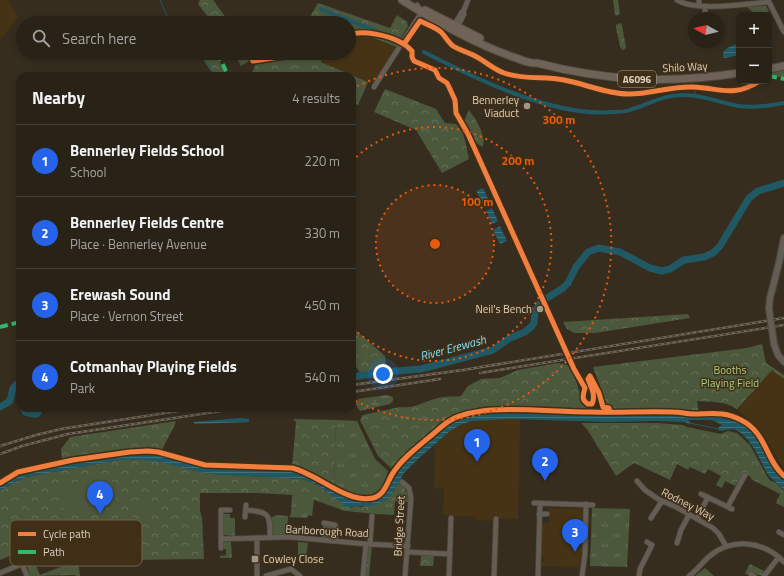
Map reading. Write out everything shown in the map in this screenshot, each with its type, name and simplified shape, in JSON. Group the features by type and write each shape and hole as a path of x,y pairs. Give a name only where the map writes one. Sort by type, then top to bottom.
{"main road":[{"name":"Shilo Way","path":"402,0 421,12 454,29 534,60 537,63 591,75 642,80 685,79 736,73"},
{"name":"Shilo Way","path":"409,0 454,29"},
{"path":"772,68 784,66"}],"street":[{"path":"454,29 468,0"},
{"path":"677,0 686,4 699,6 769,1 784,32"},
{"path":"699,0 699,6"},
{"path":"374,87 421,12 417,5"},
{"path":"705,6 705,12"},
{"path":"784,238 770,298 769,309 774,344 778,355 784,362"},
{"path":"701,494 730,508 745,475"},
{"name":"Rodney Way","path":"638,481 649,493 716,529 726,546"},
{"name":"Bridge Street","path":"402,482 409,488 411,494 405,576"},
{"path":"697,519 708,497"},
{"path":"651,518 662,501"},
{"path":"538,576 540,514 537,503 593,505"},
{"path":"582,576 585,554 586,504"},
{"path":"245,517 246,508 260,512 267,516 270,521 270,538"},
{"path":"221,548 221,510 230,510"},
{"path":"540,514 547,514"},
{"path":"677,543 680,532 689,515"},
{"path":"363,576 372,516"},
{"path":"449,576 453,524 452,518"},
{"path":"494,576 496,520"},
{"path":"324,523 335,525 335,541"},
{"name":"Barlborough Road","path":"221,539 290,537 408,546"},
{"path":"257,538 257,576"},
{"path":"639,576 640,569 652,545 647,542"},
{"path":"689,576 710,556 726,546 741,544 754,545 767,549 784,562"},
{"path":"407,552 450,554"},
{"path":"764,576 779,557"},
{"path":"0,573 15,566"},
{"path":"23,566 27,576"},
{"path":"268,576 292,569 300,576"}],"shaded area":[{"path":"0,0 8,0 17,16 0,40"},
{"path":"356,35 368,37 396,47 374,84 356,77 356,72 345,72 321,62 321,60 356,60"},
{"path":"772,370 784,379 784,469 760,430 737,409"},
{"path":"520,419 518,519 493,518 493,521 476,520 476,517 443,515 444,489 434,488 435,444 450,431 462,424 472,421"},
{"path":"549,508 583,509 582,552 579,567 542,566 542,562 545,562 545,559 544,557 541,557 541,523 549,523"}],"green space":[{"path":"200,0 213,0 225,16 207,16 198,4"},
{"path":"613,0 618,0 620,14 616,16 615,14"},
{"path":"318,3 355,16 311,16"},
{"path":"766,6 769,11 753,12 747,7"},
{"path":"397,15 407,22 408,26 396,47 367,36 356,36 356,16 390,28"},
{"path":"620,23 622,25 626,48 623,50 620,47 616,27 616,25"},
{"path":"204,60 219,60 224,72 211,72"},
{"path":"238,60 251,60 241,66"},
{"path":"255,60 321,60 321,62 344,72 252,72 256,64"},
{"path":"784,70 784,78 772,76 772,71"},
{"path":"356,77 368,82 358,105 356,104"},
{"path":"385,89 436,109 445,123 456,124 464,136 469,159 442,173 416,130 374,112"},
{"path":"469,110 482,132 484,142 483,147 474,142 464,121"},
{"path":"688,314 690,318 595,333 574,333 567,329 563,322"},
{"path":"356,331 385,356 386,367 360,373 356,366"},
{"name":"Booths Playing Field","path":"762,344 766,363 784,375 784,379 772,370 737,409 723,403 697,401 699,413 674,409 614,410 612,405 605,405 605,399 593,367 747,348"},
{"path":"558,363 567,365 572,370 573,369 581,398 585,404 596,410 493,408 456,414 439,424 391,468 378,456 360,420 363,415 400,407 414,406 441,397 461,396 468,386 481,379 500,378 518,370"},
{"path":"387,395 393,397 393,401 390,404 360,411 356,405 358,399"},
{"path":"293,419 336,420 334,486 307,470 292,467 296,422"},
{"path":"336,420 357,421 375,459 388,471 383,488 378,494 372,497 359,496 334,486"},
{"path":"176,421 162,451 150,449 125,449 62,460 61,449 70,437"},
{"path":"581,423 658,423 683,425 721,434 728,431 737,433 750,445 768,478 784,491 784,507 776,503 780,494 751,479 751,477 744,473 735,486 725,481 722,488 716,485 721,476 708,469 705,474 690,467 688,470 677,464 670,480 634,463 616,476 587,429"},
{"path":"119,460 140,460 155,461 212,474 302,479 317,485 351,508 355,506 363,507 393,492 399,482 406,491 408,502 391,501 378,509 377,514 345,511 312,499 292,495 258,493 200,493 204,559 142,560 142,520 10,520 10,556 0,560 0,491 26,477"},
{"path":"111,474 117,505 65,517 58,486"},
{"path":"292,495 314,499 312,516 308,515 307,518 289,517 291,514"},
{"path":"142,501 158,501 158,511 142,511"},
{"path":"391,501 395,501 394,515 377,514 377,509"},
{"path":"592,508 630,509 627,567 590,566"},
{"path":"224,514 230,514 230,518 235,518 235,536 224,535"},
{"path":"276,515 288,516 287,534 273,534 271,518"},
{"path":"133,517 133,520 92,520"},
{"path":"323,525 332,525 335,528 334,538 322,537"},
{"path":"224,542 231,542 232,558 220,558 220,556 226,555"},
{"path":"298,542 308,543 306,557 298,555"},
{"path":"372,546 369,576 365,576 368,548"},
{"path":"421,556 434,556 433,566 420,566"},
{"path":"750,564 764,571 762,575 750,571 748,575 745,573"},
{"path":"27,566 36,566 40,575 63,566 79,566 80,576 75,575 30,576"},
{"path":"705,568 714,576 695,576"}],"water":[{"path":"736,44 736,56 725,58 723,57 724,51"},
{"path":"483,188 490,203 484,206 476,191"},
{"path":"492,208 498,221 492,224 486,211"},
{"path":"500,226 507,241 500,244 493,230"},
{"path":"514,412 674,414 707,417 721,415 730,416 742,421 752,429 764,444 775,466 784,478 784,490 768,475 755,450 741,433 734,429 719,431 718,428 722,425 712,420 688,420 690,422 689,424 685,422 657,421 607,422 511,419 472,421 462,424 450,431 404,473 388,499 373,506 355,506 347,508 317,485 302,479 212,474 160,462 143,460 119,460 26,477 0,491 0,485 18,474 117,454 140,452 204,465 291,470 312,476 350,498 368,501 381,497 402,466 420,448 449,424 475,414"},
{"path":"241,418 249,419 249,422 194,424 194,422"}],"waterway":[{"path":"160,0 167,16"},
{"path":"321,9 338,16"},
{"path":"356,23 381,33"},
{"path":"424,52 515,94 565,109 589,112 626,111 664,98 678,95 698,96 745,107 784,103"},
{"path":"206,60 213,72"},
{"path":"695,91 695,96"},
{"name":"River Erewash","path":"356,376 421,369 493,350 510,338 525,332 532,326 534,323 535,312 541,302 563,288 568,283 576,267 588,252 599,248 620,252 650,268 662,271 670,269 684,260 704,257 713,253 720,246 749,198 758,191 784,183"},
{"name":"River Erewash","path":"0,407 10,401 13,388 16,385"},
{"name":"River Erewash","path":"25,412 33,414 37,414 38,412"},
{"path":"689,423 719,429"}],"railway":[{"path":"356,384 463,370 784,318"},
{"path":"480,373 784,325"},
{"path":"356,391 440,379"},
{"path":"0,446 61,429 172,412"},
{"path":"0,454 22,446 68,434 214,412"}],"marked path":[{"path":"221,60 226,72"},
{"path":"772,77 784,79"},
{"path":"0,327 16,323"}],"cycle path":[{"path":"404,44 420,21 441,32 453,46 475,56 504,73 526,77 564,80 621,94 637,94 685,87 734,91 754,84"},
{"path":"356,33 376,34 397,40 412,51 414,61 435,70 439,78 447,83 455,100 456,113 468,134 574,369 585,388 583,399 588,404 592,404 593,391 588,379 590,376 599,393 603,407 609,408 610,412"},
{"path":"253,60 260,60"},
{"path":"0,483 18,472 73,460 148,451 158,452 205,465 292,468 302,471 353,497 363,499 373,498 383,491 396,468 404,459 448,422 460,416 487,410 673,412 729,415 750,425 761,439 773,462 784,476"}],"place":[{"name":"Bennerley Viaduct","path":"527,106"},
{"name":"Neil's Bench","path":"540,309"},
{"name":"Bennerley Fields School","path":"477,462"},
{"name":"Bennerley Fields Centre","path":"545,481"},
{"name":"Cotmanhay Playing Fields","path":"100,514"},
{"name":"Erewash Sound","path":"575,552"},
{"name":"Cowley Close","path":"255,559"}]}
